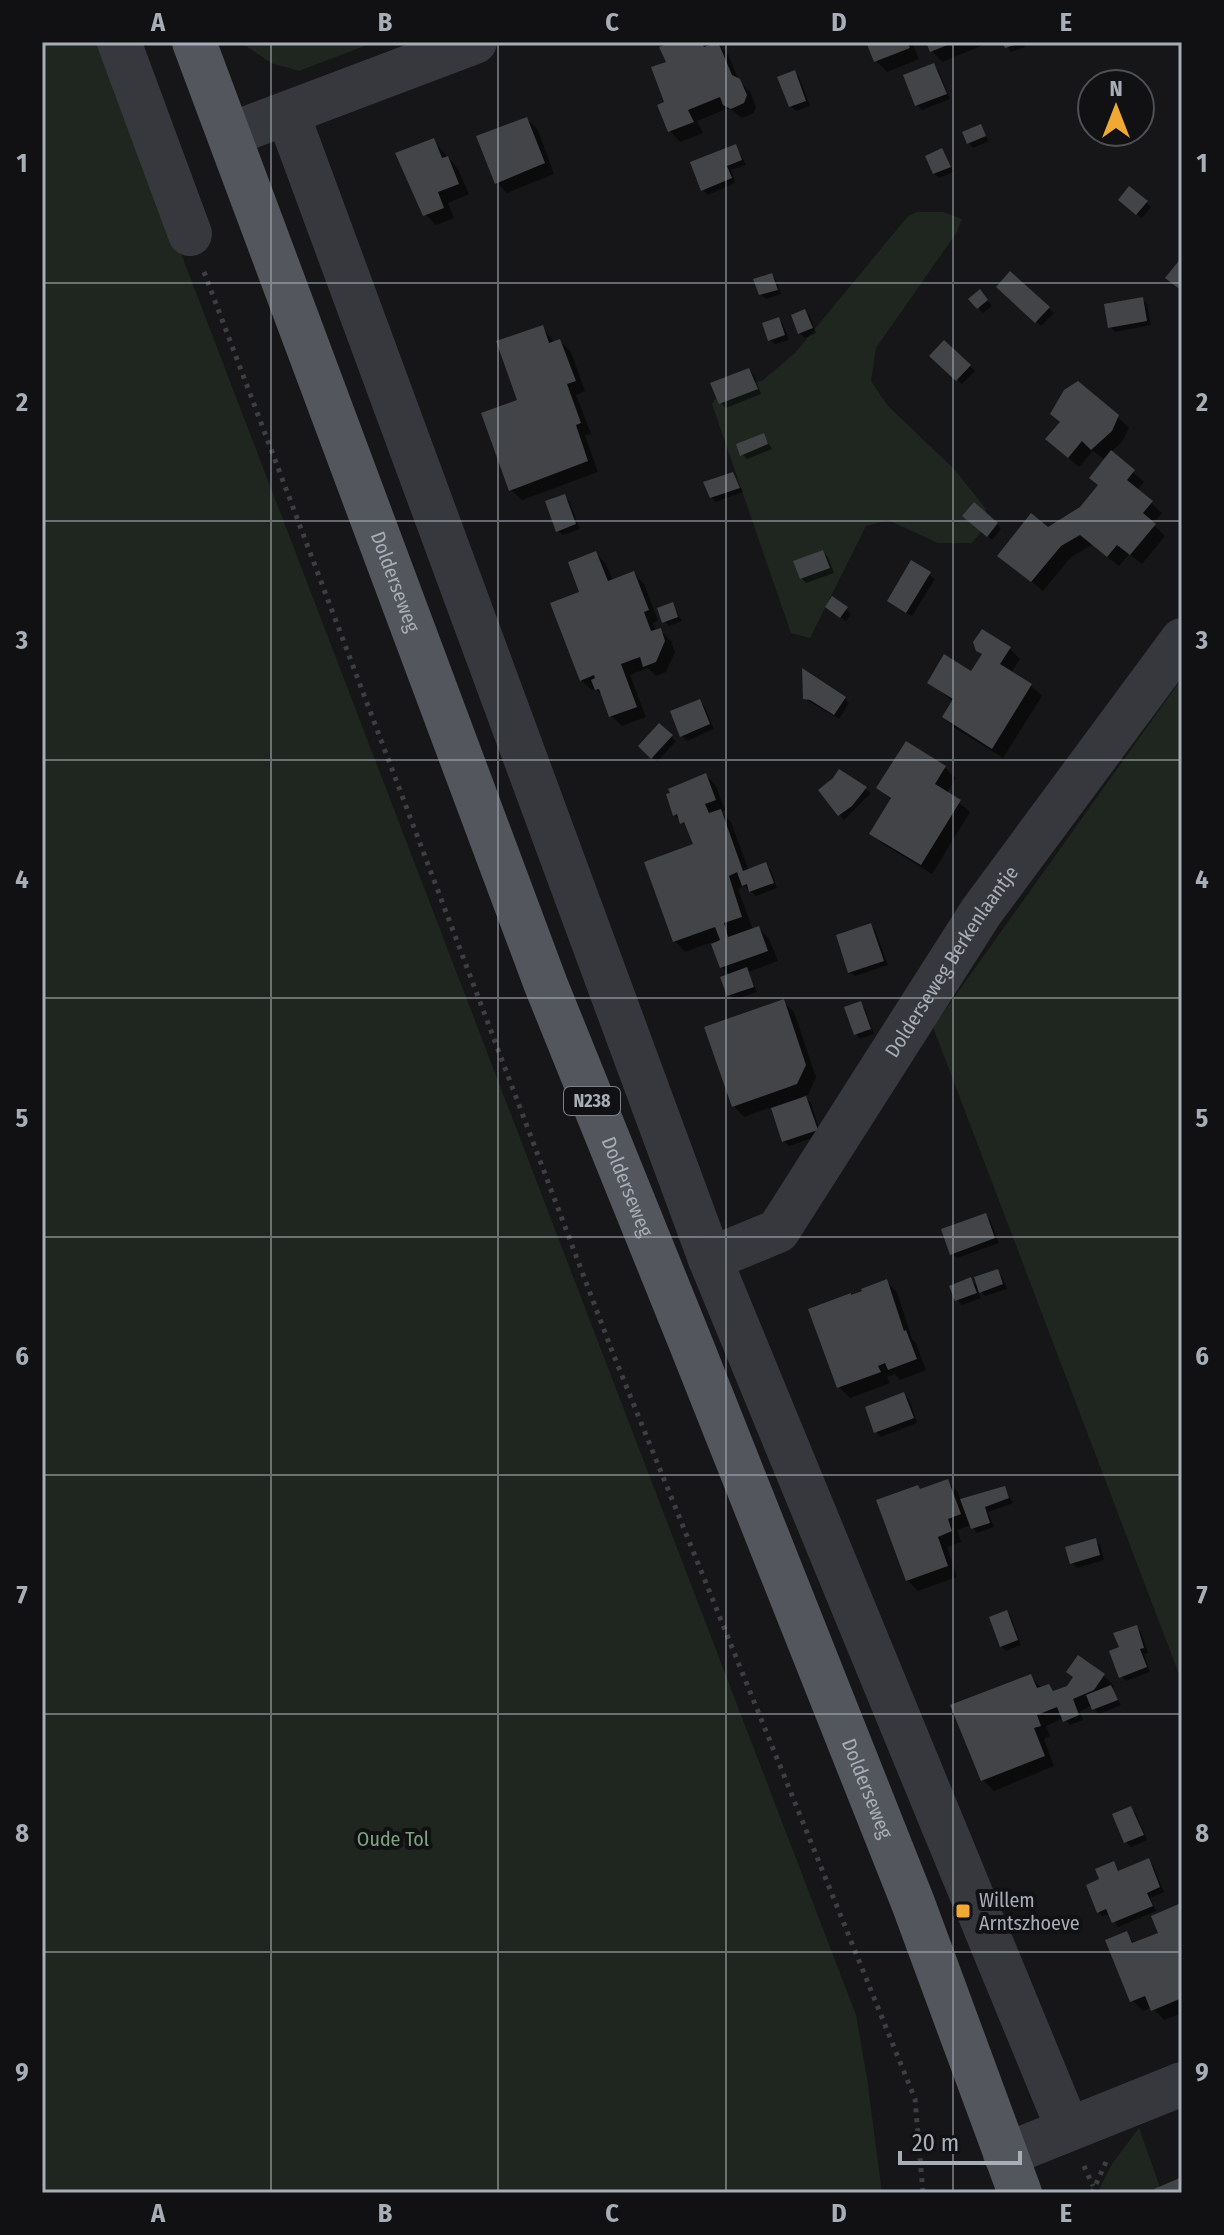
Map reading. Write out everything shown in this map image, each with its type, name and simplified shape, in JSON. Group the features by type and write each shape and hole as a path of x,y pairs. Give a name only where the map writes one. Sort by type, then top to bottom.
{"main road":[{"name":"Dolderseweg","path":"194,42 546,985 907,1888 1012,2174"}],"street":[{"path":"119,42 190,234"},
{"path":"229,135 475,42"},
{"path":"288,115 710,1259 1068,2129"},
{"name":"Dolderseweg Berkenlaantje","path":"710,1259 778,1231 981,912 1182,640"},
{"path":"1012,2174 1068,2129 1182,2084"}],"path":[{"path":"190,234 612,1351 915,2099 923,2193"}],"green space":[{"name":"Oude Tol","path":"42,42 100,42 856,2015 882,2193 42,2193"},
{"path":"240,42 375,42 299,71 271,63"},
{"path":"917,212 943,212 962,219 957,232 876,348 871,381 888,406 955,470 986,509 986,526 972,543 938,543 888,520 866,526 810,638 791,633 712,404 723,387 762,381 795,353 908,216"},
{"path":"1182,678 1182,1682 933,1027"},
{"path":"1139,2128 1162,2193 1097,2193 1112,2164"}],"building":[{"path":"671,42 702,42 704,47 718,42 732,75 740,79 747,95 744,103 731,109 723,105 720,97 688,110 694,122 668,132 657,105 664,102 651,67 666,62 659,47"},
{"path":"866,42 907,42 910,48 874,62"},
{"path":"926,42 955,42 930,52"},
{"path":"1002,42 1021,42 1021,43 1005,48"},
{"path":"934,63 947,94 915,106 903,75"},
{"path":"795,70 806,101 789,107 777,77"},
{"path":"527,117 545,163 495,184 476,136"},
{"path":"981,124 986,136 967,144 962,132"},
{"path":"434,138 442,158 448,156 459,184 438,192 444,208 423,216 395,153"},
{"path":"736,144 742,160 727,166 732,178 701,191 690,162"},
{"path":"942,148 951,167 933,174 925,156"},
{"path":"1129,186 1148,201 1136,215 1118,200"},
{"path":"1182,257 1182,291 1165,278"},
{"path":"1010,271 1050,307 1035,323 996,287"},
{"path":"772,273 778,290 759,295 753,279"},
{"path":"980,289 988,300 977,309 968,299"},
{"path":"1143,297 1147,321 1108,328 1104,304"},
{"path":"805,309 813,328 798,334 791,315"},
{"path":"779,317 785,335 768,341 762,323"},
{"path":"543,325 549,343 560,339 576,381 567,384 581,423 576,425 588,461 509,491 481,413 517,400 496,341"},
{"path":"944,340 971,365 956,381 929,356"},
{"path":"749,368 758,389 719,404 710,383"},
{"path":"1078,381 1119,415 1112,431 1091,450 1082,441 1068,458 1045,439 1060,422 1050,414 1064,390"},
{"path":"764,433 768,444 740,456 736,444"},
{"path":"1111,450 1135,470 1127,480 1153,501 1143,513 1156,524 1130,555 1117,545 1107,557 1080,535 1061,546 1031,582 997,556 1031,513 1048,527 1080,507 1098,485 1089,478"},
{"path":"733,472 740,488 710,498 703,482"},
{"path":"565,494 576,524 556,532 545,501"},
{"path":"974,502 998,523 987,537 962,516"},
{"path":"823,550 830,568 800,579 793,561"},
{"path":"596,551 608,581 634,571 649,610 644,612 651,631 661,628 665,641 656,662 643,667 640,657 621,664 637,707 609,717 599,689 595,690 591,680 595,678 594,675 580,681 550,603 579,592 568,562"},
{"path":"911,560 931,572 906,613 887,601"},
{"path":"832,596 848,607 840,618 825,607"},
{"path":"673,602 678,617 662,623 657,608"},
{"path":"982,629 1011,647 1000,664 1032,684 992,749 942,717 953,699 927,683 944,654 971,671 982,654 976,651 973,642"},
{"path":"802,668 846,697 834,715 803,699"},
{"path":"700,699 710,724 680,737 670,711"},
{"path":"659,723 673,735 651,759 638,746"},
{"path":"906,741 946,766 935,784 961,800 921,865 869,834 891,798 876,788"},
{"path":"839,769 867,787 852,806 838,816 818,790"},
{"path":"706,773 716,800 705,804 709,813 721,809 743,871 766,862 774,883 749,892 747,884 742,886 737,872 729,876 742,917 724,923 728,937 759,926 768,951 720,968 711,944 720,940 715,927 673,942 644,862 693,844 684,822 680,824 677,814 673,816 666,794 670,793 668,789"},
{"path":"871,923 884,961 848,973 836,935"},
{"path":"747,967 754,987 727,996 720,977"},
{"path":"784,999 806,1065 797,1084 732,1107 704,1027"},
{"path":"861,1001 871,1029 854,1035 844,1007"},
{"path":"806,1096 818,1130 782,1142 771,1108"},
{"path":"986,1213 995,1238 950,1255 941,1229"},
{"path":"998,1269 1003,1284 979,1293 974,1277"},
{"path":"971,1277 977,1293 955,1301 949,1286"},
{"path":"887,1279 917,1359 888,1370 885,1363 878,1366 881,1372 837,1388 808,1309"},
{"path":"904,1392 914,1418 874,1433 865,1407"},
{"path":"948,1479 961,1514 948,1519 952,1531 938,1537 948,1566 906,1581 876,1500 918,1485 920,1489"},
{"path":"1005,1486 1009,1498 985,1507 990,1523 971,1529 960,1499"},
{"path":"1096,1538 1100,1555 1070,1564 1065,1547"},
{"path":"1007,1610 1018,1640 1000,1647 989,1617"},
{"path":"1137,1625 1144,1648 1140,1649 1147,1667 1119,1678 1109,1651 1119,1647 1113,1633"},
{"path":"1078,1655 1105,1674 1094,1690 1073,1699 1079,1715 1063,1722 1057,1707 1037,1715 1041,1726 1034,1728 1045,1756 981,1781 950,1705 1031,1674 1037,1688 1049,1684 1053,1691 1067,1686 1073,1677 1066,1672"},
{"path":"1111,1685 1118,1700 1092,1710 1086,1695"},
{"path":"1131,1806 1144,1835 1124,1843 1112,1814"},
{"path":"1149,1858 1160,1887 1147,1893 1153,1906 1112,1923 1106,1909 1097,1913 1086,1885 1099,1879 1095,1869 1114,1861 1118,1871"},
{"path":"1181,1903 1182,1998 1151,2011 1145,1996 1130,2002 1105,1940 1127,1931 1132,1943 1158,1933 1151,1916"},
{"path":"1182,2177 1182,2193 1156,2193 1154,2189"}],"place":[{"name":"Willem Arntszhoeve","path":"963,1911"}]}
